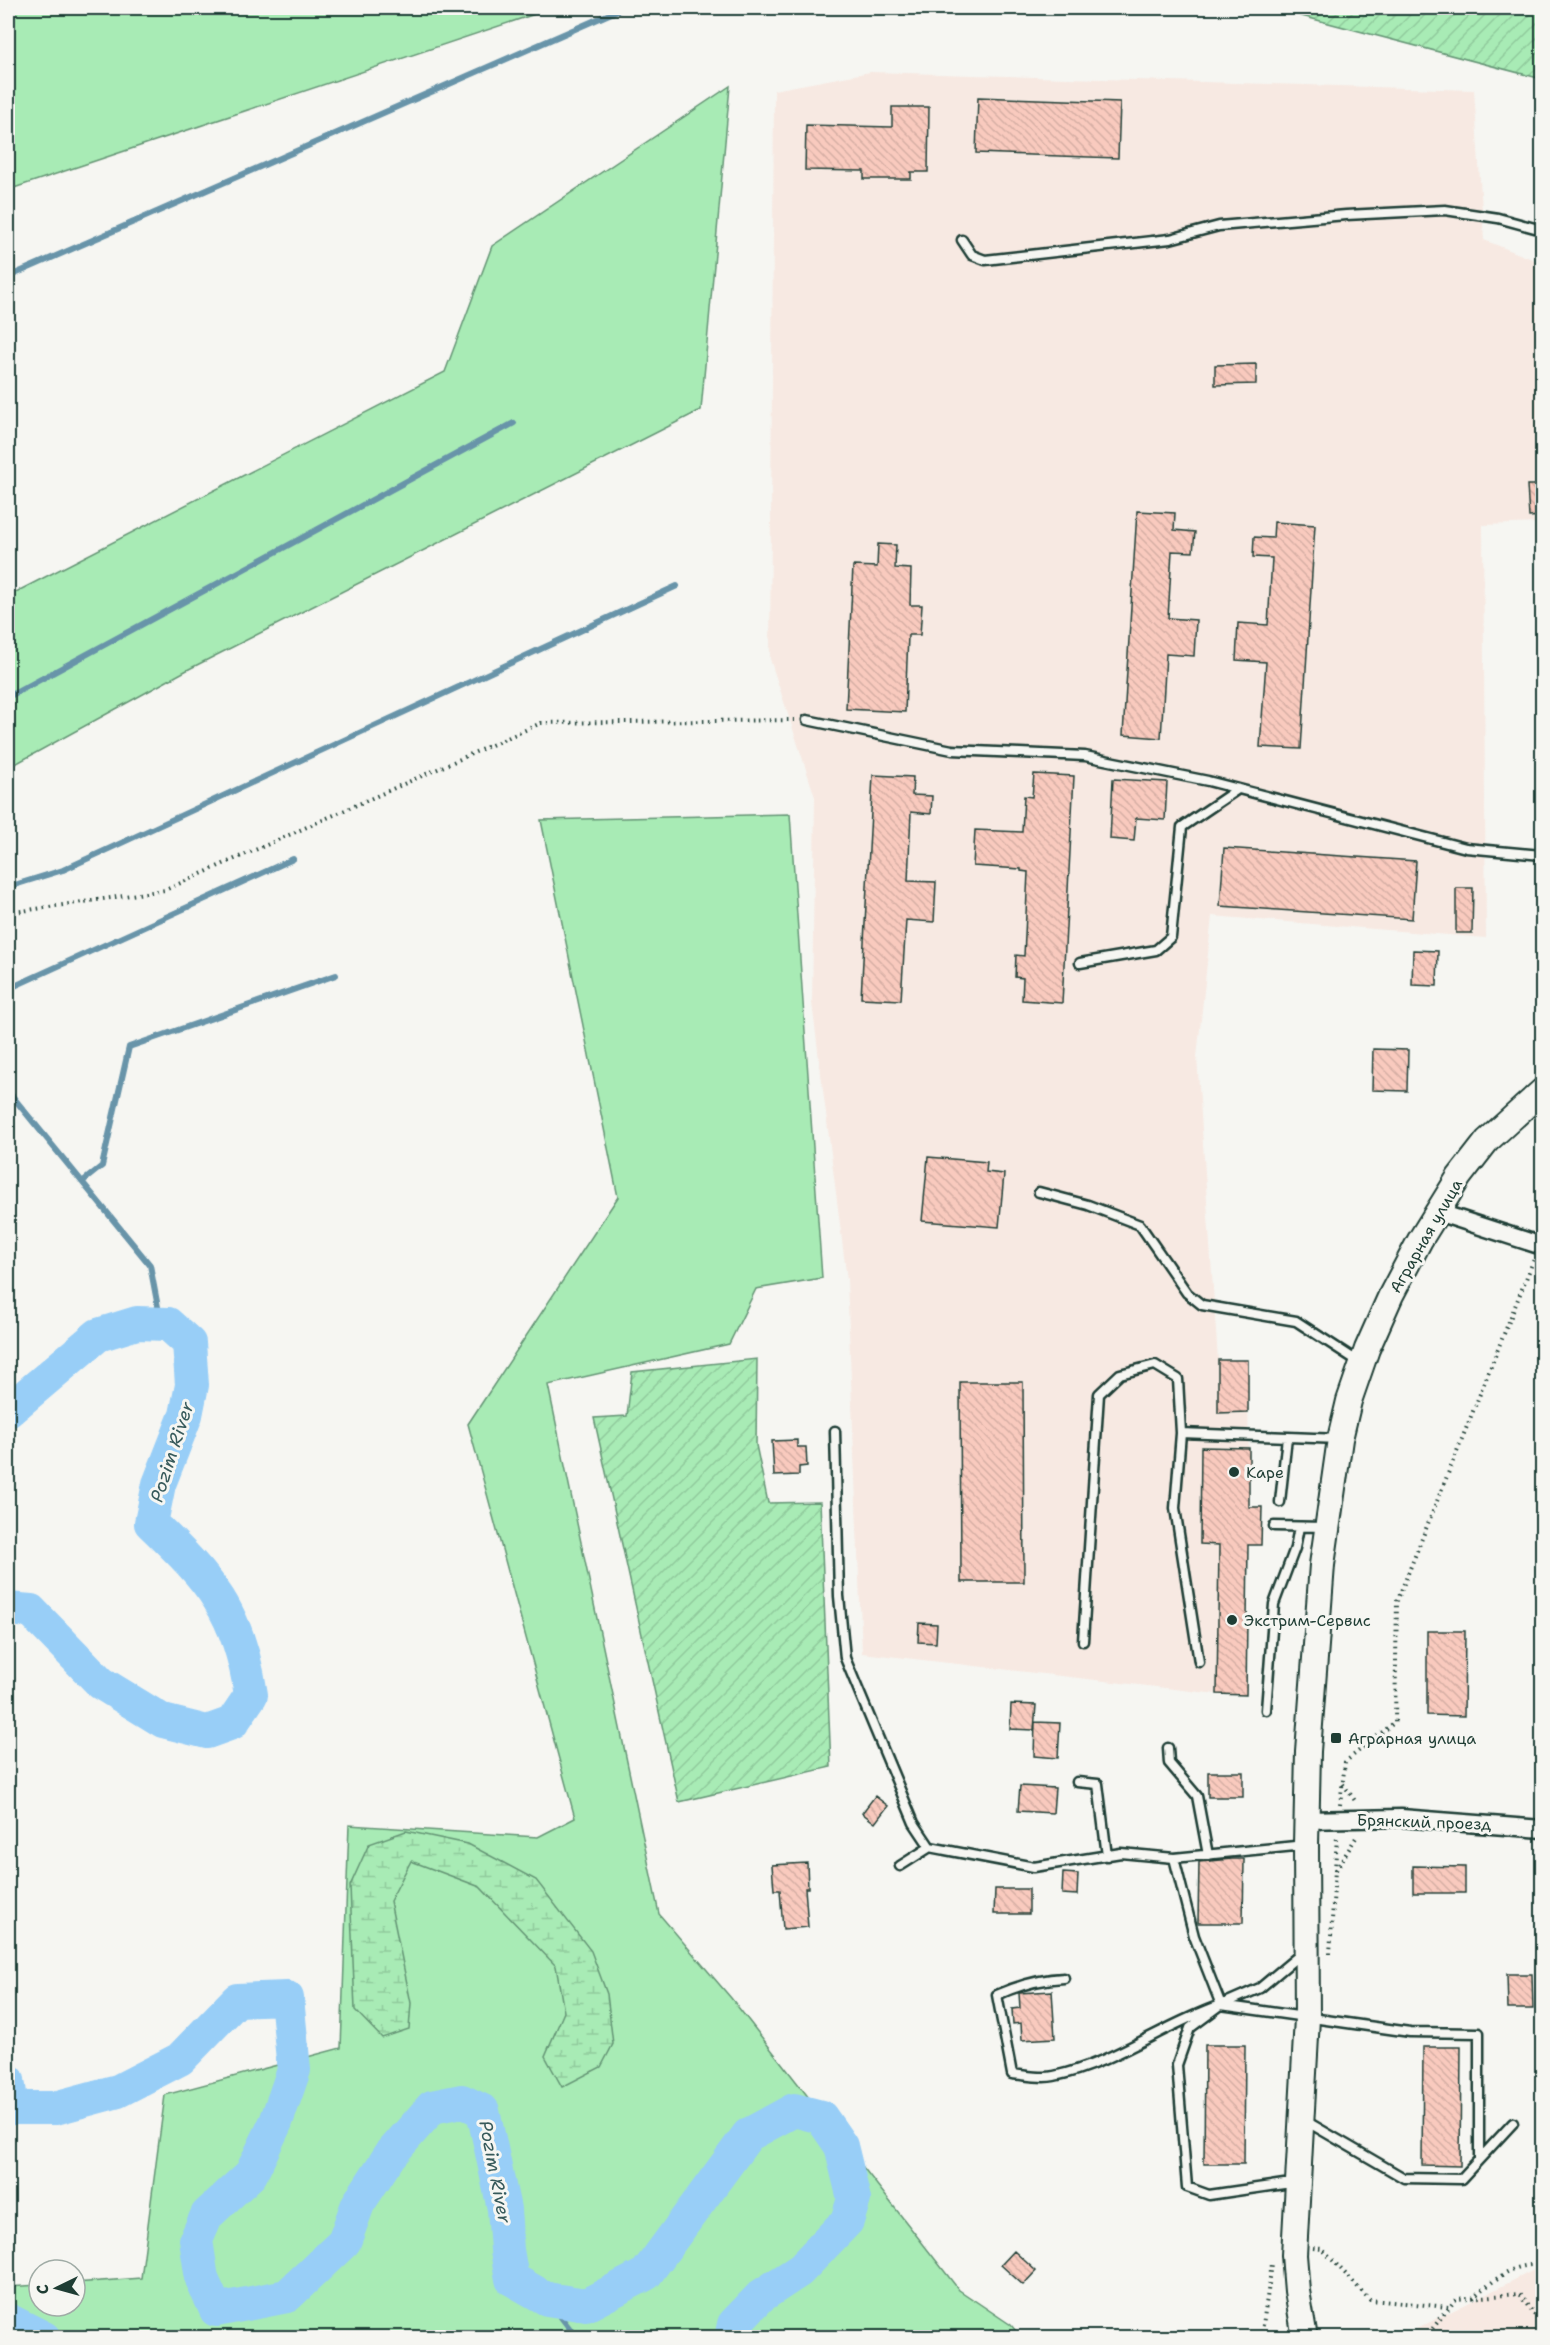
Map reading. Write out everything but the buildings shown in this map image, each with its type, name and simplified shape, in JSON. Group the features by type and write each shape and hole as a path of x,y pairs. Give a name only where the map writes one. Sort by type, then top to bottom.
{"street":[{"name":"Аграрная улица","path":"1305,2337 1297,2291 1294,2245 1307,2018 1306,1820 1310,1728 1327,1527 1340,1439 1349,1401 1362,1364 1391,1295 1420,1240 1459,1177 1487,1141 1542,1091"},
{"path":"1437,1212 1541,1245"},
{"name":"Брянский проезд","path":"1306,1820 1401,1818 1542,1829"}],"lane":[{"path":"962,240 972,255 985,260 1170,239 1219,226 1346,214 1445,210 1498,218 1542,230"},
{"path":"807,720 952,750 1085,756 1238,789 1466,848 1542,855"},
{"path":"1080,963 1156,950 1171,937 1182,827 1238,789"},
{"path":"1039,1192 1088,1205 1140,1226 1187,1293 1202,1305 1296,1321 1362,1364"},
{"path":"1083,1641 1099,1394 1120,1374 1155,1365 1178,1379 1181,1433 1175,1508 1199,1662"},
{"path":"835,1431 839,1596 845,1658 914,1823 930,1847"},
{"path":"1181,1433 1340,1439"},
{"path":"1280,1502 1287,1437"},
{"path":"1274,1526 1327,1527"},
{"path":"1266,1710 1274,1604 1295,1548 1299,1527"},
{"path":"1168,1748 1169,1763 1197,1796 1208,1855"},
{"path":"1077,1782 1098,1784 1107,1856"},
{"path":"900,1866 930,1847 1034,1868 1121,1853 1174,1858 1306,1845"},
{"path":"1174,1858 1194,1936 1221,2005"},
{"path":"1064,1978 1046,1978 1022,1984 997,1995 1012,2074 1051,2077 1081,2068 1157,2035 1192,2015 1260,1988 1308,1948"},
{"path":"1296,2184 1209,2195 1187,2187 1177,2065 1190,2028 1221,2005 1410,2032 1479,2033 1479,2159"},
{"path":"1301,2118 1404,2178 1461,2179 1513,2123"}],"path":[{"path":"8,913 165,890 542,723 807,720"},
{"path":"1329,1963 1338,1819 1345,1762 1395,1722 1397,1601 1541,1245"},
{"path":"1335,1871 1368,1818"},
{"path":"1294,2245 1322,2249 1370,2300 1449,2307"},
{"path":"1473,2298 1511,2269 1528,2264 1542,2265"},
{"path":"1425,2337 1456,2299 1519,2294 1542,2325"}],"shaded area":[{"path":"870,72 1474,90 1484,240 1542,263 1542,523 1483,525 1486,938 1212,916 1197,1057 1218,1360 1248,1360 1249,1506 1262,1507 1261,1545 1248,1545 1246,1695 1217,1694 862,1653 847,1280 812,1003 815,797 770,659 774,90"},
{"path":"1542,2266 1542,2337 1400,2337"}],"green space":[{"path":"8,8 553,8 8,190"},
{"path":"1271,8 1542,8 1542,79"},
{"path":"730,86 701,410 189,669 8,768 8,596 445,372 492,246"},
{"path":"790,814 822,1278 756,1289 729,1344 548,1385 659,1914 731,1998 959,2290 1011,2325 1021,2337 8,2338 8,2287 27,2286 27,2318 87,2318 87,2282 141,2278 165,2095 341,2048 349,1825 538,1837 575,1818 468,1424 618,1197 541,820"},
{"path":"757,1359 756,1445 768,1503 820,1502 831,1767 679,1802 594,1418 627,1416 632,1372"},
{"path":"406,1831 468,1844 536,1880 591,1951 607,1994 613,2044 601,2067 562,2087 545,2056 564,2012 556,1966 480,1887 411,1861 390,1901 411,2003 409,2029 382,2038 355,2010 350,1886 369,1844"}],"waterway":[{"path":"8,277 623,8"},
{"path":"8,697 514,423"},
{"path":"8,887 63,870 677,586"},
{"path":"8,989 293,859"},
{"path":"82,1182 102,1166 129,1047 336,975"},
{"path":"8,1091 150,1265 161,1323"},
{"name":"Pozim River","path":"8,1411 98,1335 137,1323 168,1324 189,1343 192,1385 186,1415 159,1484 151,1523 190,1562 219,1599 239,1641 251,1695 232,1723 207,1732 163,1721 101,1683 31,1611 8,1609"},
{"name":"Pozim River","path":"8,2080 12,2108 55,2108 118,2091 180,2059 237,2000 287,1998 294,2070 276,2122 251,2174 207,2215 196,2240 202,2279 216,2310 287,2296 344,2242 358,2204 390,2155 432,2107 462,2101 483,2111 504,2209 512,2279 547,2299 586,2305 646,2274 748,2135 794,2110 821,2117 841,2146 854,2199 847,2221 799,2271 761,2296 734,2324 731,2338"},
{"path":"547,2299 577,2338"},
{"path":"8,2320 44,2338"}],"place":[{"name":"Каре","path":"1234,1472"},
{"name":"Экстрим-Сервис","path":"1232,1620"},
{"name":"Аграрная улица","path":"1336,1738"}]}
